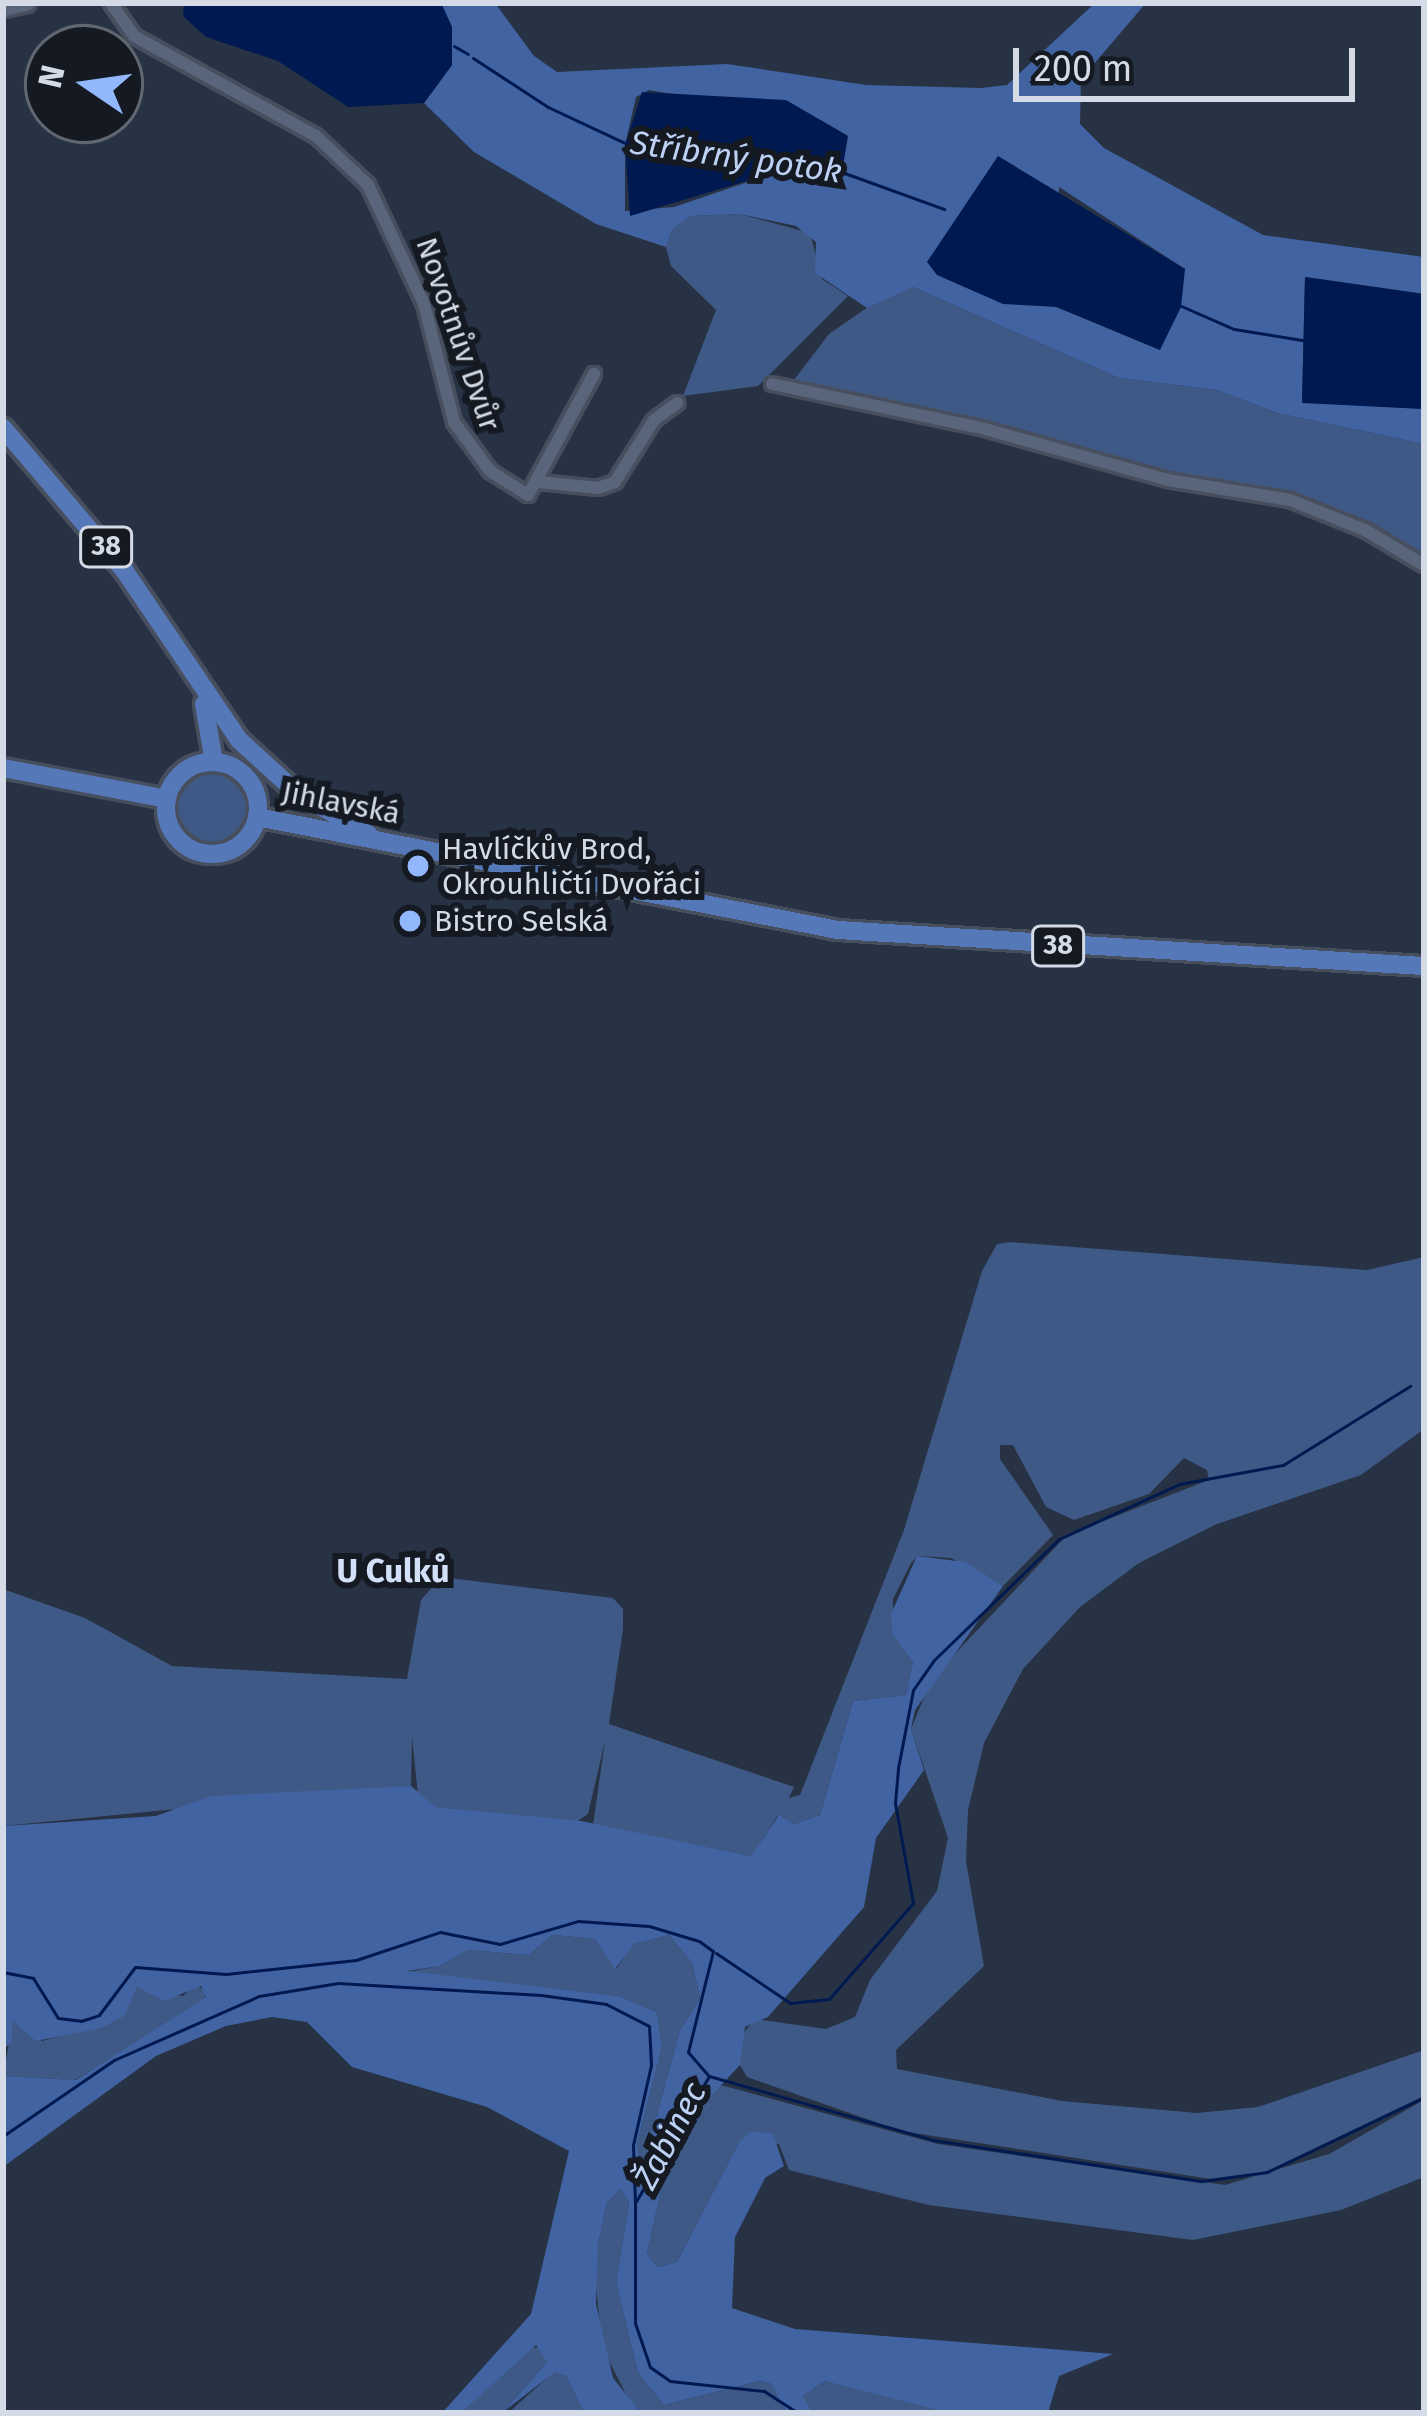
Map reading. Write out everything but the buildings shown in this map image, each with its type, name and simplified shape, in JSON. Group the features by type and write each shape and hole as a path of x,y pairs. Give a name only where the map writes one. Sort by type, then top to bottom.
{"main road":[{"name":"38","path":"3,428 124,570 195,677 214,762"},
{"path":"195,677 239,740 295,791 405,847"},
{"path":"214,762 245,776 257,817 234,849 202,853 171,830 166,799 183,772 214,762"},
{"path":"3,768 166,799"},
{"name":"Jihlavská","path":"257,817 695,904 908,937 1424,966"}],"street":[{"path":"3,8 26,3"},
{"name":"Novotnův Dvůr","path":"110,3 134,36 316,136 352,165 407,260 466,447 528,495 539,482 615,482 654,420 677,403"},
{"path":"539,482 593,374"},
{"path":"772,385 985,429 1168,479 1290,500 1366,530 1424,565"}],"shaded area":[{"path":"441,3 495,3 534,56 557,72 727,64 866,85 981,88 1007,85 1095,3 1146,3 1081,79 1080,124 1104,148 1263,235 1424,257 1424,294 1305,277 1302,402 1424,409 1424,444 1277,413 1217,390 1119,378 913,287 867,308 815,273 816,242 796,226 740,214 691,216 672,230 666,247 596,224 474,152 424,103 452,65 452,27","holes":["649,90 820,120 848,136 807,178 774,173 674,207 625,211 625,145 636,97","1059,187 1185,269 1160,350 1056,307"]},
{"path":"740,214 810,233 822,279 848,296 758,386 683,396 716,310 671,266 666,247 672,230 691,216"},
{"path":"913,287 1119,378 1217,390 1277,413 1424,444 1424,556 1362,520 1283,490 1162,471 1024,430 794,380 829,334 894,289"},
{"path":"212,773 237,784 248,809 237,834 212,845 187,834 176,809 187,784"},
{"path":"997,1244 1367,1270 1424,1257 1424,1429 1361,1475 1217,1524 1139,1563 1080,1607 1023,1669 984,1743 968,1810 966,1861 984,1966 896,2050 897,2069 1062,2101 1197,2113 1258,2107 1424,2050 1424,2096 1257,2176 1211,2179 901,2131 747,2077 740,2065 741,2036 755,2019 826,2029 855,2017 870,1980 937,1891 948,1838 911,1729 932,1678 1067,1535 1209,1480 1207,1470 1184,1458 1149,1494 1074,1520 1046,1507 1013,1445 1000,1445 1000,1459 1053,1535 1003,1586 951,1558 918,1556 911,1563 893,1599 893,1636 913,1662 906,1695 853,1701 820,1815 794,1824 778,1815 752,1856 593,1825 605,1741 588,1814 576,1822 436,1807 418,1796 412,1736 411,1786 3,1826 3,1589 85,1618 172,1666 407,1679 421,1600 441,1577 613,1598 623,1609 623,1629 609,1724 794,1787 789,1798 800,1795 904,1530 982,1271"},
{"path":"917,1556 965,1562 1003,1586 915,1710 911,1729 924,1770 876,1838 864,1907 768,2017 745,2027 740,2065 686,2123 667,2163 647,2254 657,2267 677,2262 739,2142 752,2131 773,2134 784,2166 765,2178 735,2237 732,2308 795,2329 1113,2354 1059,2376 1048,2413 950,2413 825,2381 803,2396 813,2413 787,2413 771,2384 760,2381 664,2405 638,2373 616,2282 629,2203 620,2189 607,2203 598,2245 596,2304 613,2378 641,2413 584,2413 566,2376 555,2372 502,2413 547,2362 536,2345 461,2413 442,2413 531,2314 569,2151 487,2107 352,2067 307,2022 272,2017 226,2026 156,2056 3,2167 3,2076 76,2080 206,1997 201,1986 164,2001 137,1987 124,2016 101,2028 36,2041 13,2021 11,2044 3,2048 3,1826 156,1816 211,1796 411,1786 436,1807 581,1821 751,1856 779,1815 794,1824 820,1815 853,1701 906,1695 913,1662 893,1636 891,1614","holes":["552,1935 595,1939 615,1969 634,1944 669,1935 692,1963 700,1998 680,2030 642,2169 637,2144 662,2048 657,2012 619,1996 407,1971 440,1966 468,1950 529,1955"]},
{"path":"552,1935 595,1939 616,1969 633,1944 669,1935 692,1963 700,1998 680,2030 642,2169 637,2144 662,2048 657,2012 619,1996 407,1972 440,1966 468,1950 529,1955"},
{"path":"195,1985 206,1991 204,2004 75,2080 3,2076 13,2021 42,2041 117,2020 137,1987 183,1996"},
{"path":"717,2084 938,2144 1225,2185 1329,2154 1424,2100 1424,2177 1341,2210 1193,2240 929,2205 789,2170 779,2144 739,2142 677,2262 657,2267 647,2254 667,2163"},
{"path":"620,2189 629,2203 616,2282 638,2373 664,2405 760,2381 771,2384 787,2413 641,2413 630,2402 602,2347 594,2264 607,2203"},
{"path":"530,2347 543,2348 547,2362 502,2413 461,2413"},
{"path":"555,2371 566,2376 584,2413 508,2413"},
{"path":"825,2381 925,2402 950,2413 813,2413 803,2396"}],"water":[{"path":"184,3 441,3 452,27 452,65 424,103 348,107 278,61 206,37 183,16"},
{"path":"642,92 786,100 848,136 842,172 807,178 773,173 630,216 625,145"},
{"path":"998,156 1185,269 1181,307 1160,350 1057,307 1003,304 937,275 927,262"},
{"path":"1305,277 1424,294 1424,409 1302,403"}],"waterway":[{"name":"Stříbrný potok","path":"454,46 468,54"},
{"path":"473,58 548,107 627,144"},
{"name":"Stříbrný potok","path":"839,171 944,209"},
{"name":"Stříbrný potok","path":"1179,305 1234,329 1308,341"},
{"path":"716,1953 790,2003 829,1999 913,1903 895,1803 913,1690 933,1661 1059,1539 1179,1484 1283,1465 1410,1386"},
{"name":"Žabinec","path":"3,1972 33,1978 58,2018 81,2021 99,2015 135,1967 226,1974 356,1960 440,1932 500,1944 578,1921 649,1926 699,1941 713,1951 688,2052 709,2076 635,2203 635,2323 650,2367 670,2381 764,2391 798,2413"},
{"path":"3,2136 114,2060 259,1996 338,1983 541,1995 606,2004 649,2026 651,2065 633,2145 635,2202"},
{"path":"709,2076 933,2140 1202,2181 1267,2172 1424,2097"}],"place":[{"name":"Havlíčkův Brod, Okrouhličtí Dvořáci","path":"418,866"},
{"name":"Bistro Selská","path":"410,921"}],"district":[{"name":"U Culků","path":"393,1572"}]}
